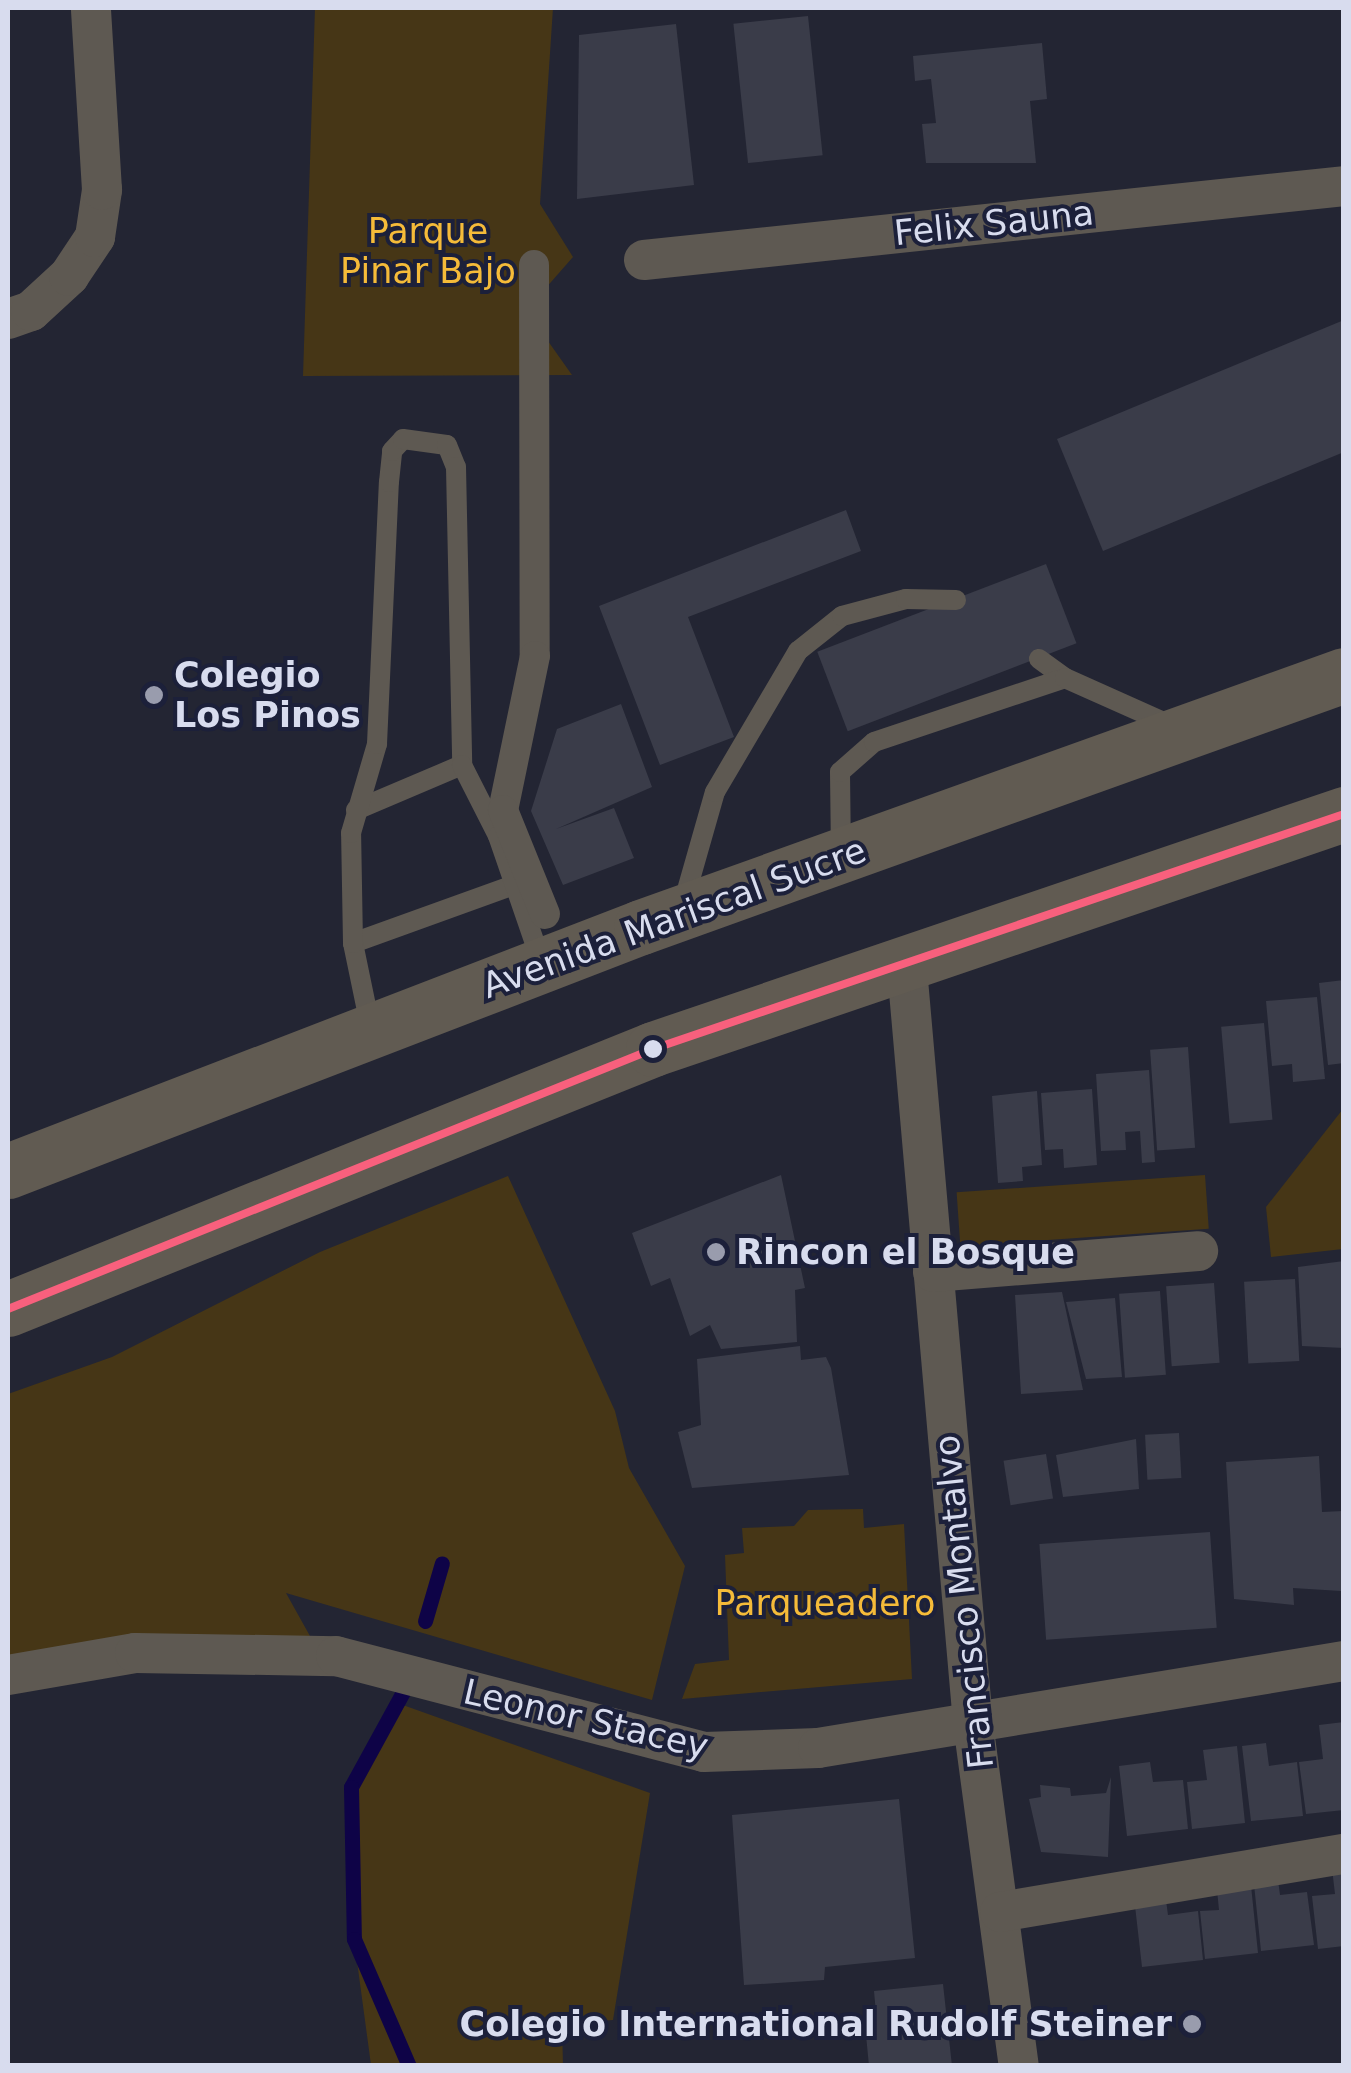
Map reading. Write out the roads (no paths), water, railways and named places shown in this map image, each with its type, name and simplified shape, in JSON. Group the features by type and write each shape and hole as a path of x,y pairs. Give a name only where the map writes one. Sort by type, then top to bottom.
{"main road":[{"name":"Avenida Mariscal Sucre","path":"8,1171 372,1032 544,940 681,913 1344,675"},
{"path":"8,1309 906,957 1344,814"}],"street":[{"path":"8,319 31,312 68,276 94,237 102,190 91,8"},
{"name":"Felix Sauna","path":"644,260 1344,186"},
{"path":"534,266 536,656 502,810 544,940"},
{"name":"Francisco Montalvo","path":"906,957 973,1723 1019,2066"},
{"path":"933,1272 1198,1252"},
{"name":"Leonor Stacey","path":"8,1675 135,1653 336,1656 704,1752 818,1748 1344,1662"},
{"path":"1000,1912 1344,1854"}],"lane":[{"path":"372,1032 353,944 356,810 377,744 392,451 424,436 448,445 456,467 462,765 514,885 544,940"},
{"path":"681,913 714,792 798,651 842,616 906,599 956,600"},
{"path":"1038,659 1064,678 1185,732"},
{"path":"841,856 840,772 854,754 1064,678"},
{"path":"356,810 462,765"},
{"path":"353,944 514,885"}],"waterway":[{"path":"425,1621 442,1563"},
{"path":"403,1692 351,1787 354,1939 409,2066"}],"place":[{"name":"Colegio Los Pinos","path":"154,695"},
{"name":"Rincon el Bosque","path":"716,1252"},
{"name":"Colegio International Rudolf Steiner","path":"1192,2024"}],"park label":[{"name":"Parque Pinar Bajo","path":"428,251"},
{"name":"Parqueadero","path":"825,1603"}]}
